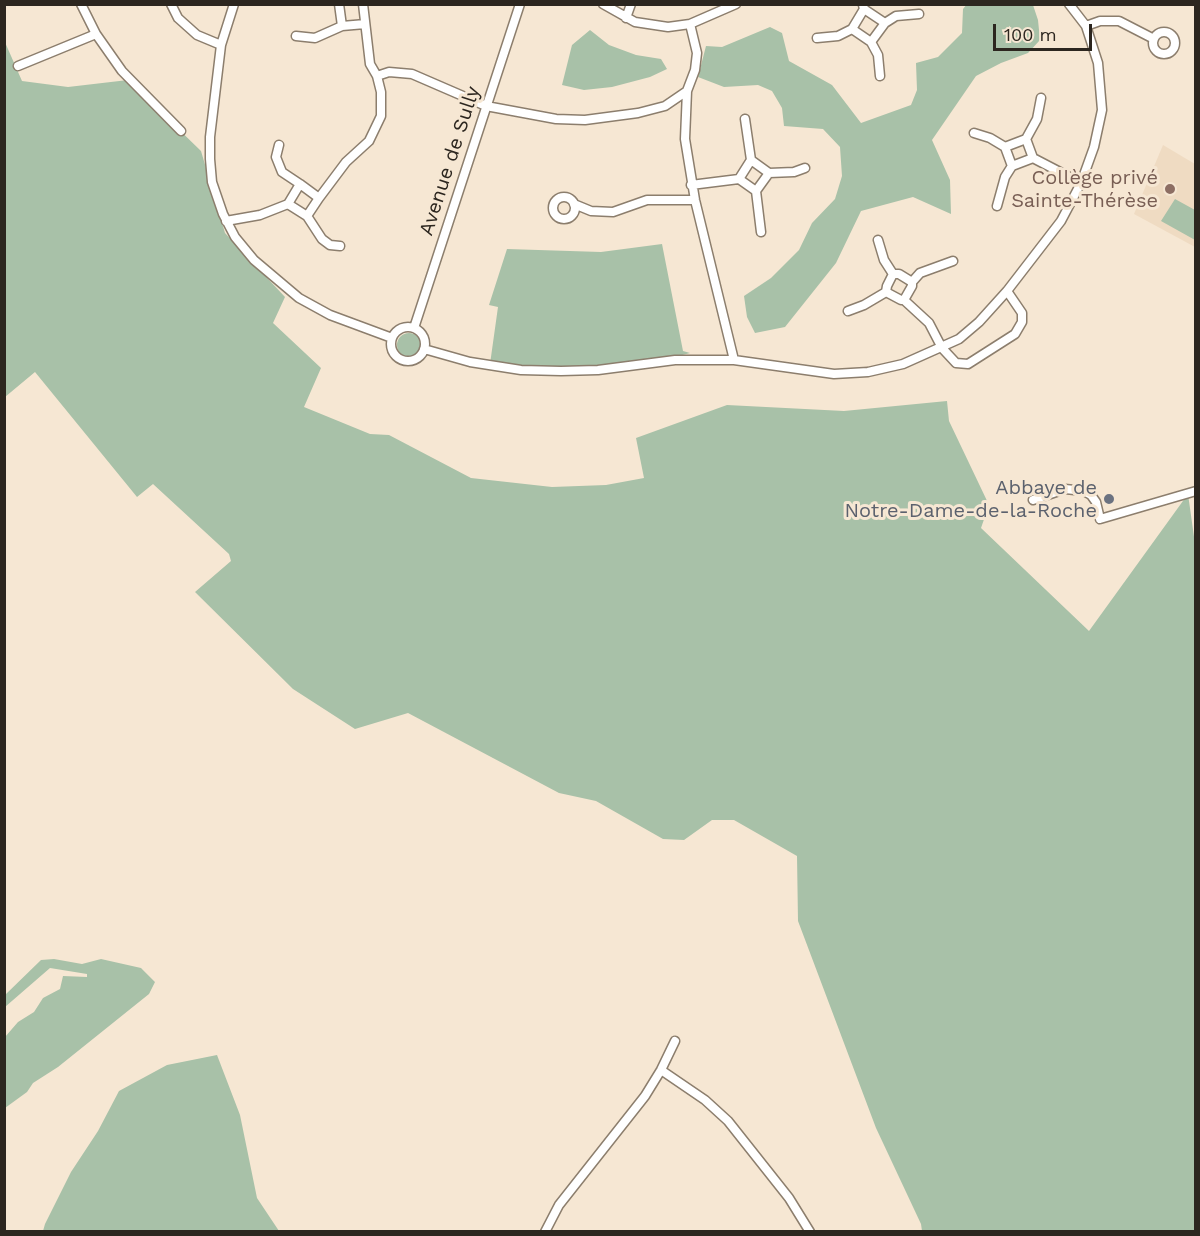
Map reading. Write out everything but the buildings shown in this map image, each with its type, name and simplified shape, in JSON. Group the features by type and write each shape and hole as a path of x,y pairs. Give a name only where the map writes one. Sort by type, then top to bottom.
{"street":[{"path":"81,4 96,34 129,79 181,131"},
{"path":"171,4 178,18 197,35 221,45"},
{"path":"234,4 221,45 210,137 214,190 226,221 235,237 254,260 299,298 330,315 392,338"},
{"path":"339,4 342,26"},
{"path":"308,216 346,162 369,141 381,116 381,92 377,76 370,64 363,4"},
{"name":"Avenue de Sully","path":"414,328 520,4"},
{"path":"603,4 626,18 651,26 668,27 690,24 736,4"},
{"path":"626,18 631,4"},
{"path":"424,349 470,362 521,370 589,370 675,360 734,360 834,374 868,372 903,364 959,339 979,322 1008,291 1061,221 1081,183 1094,147 1102,110 1098,63 1086,26 1069,4"},
{"path":"817,38 838,36 852,29 863,7 885,23"},
{"path":"871,42 885,23 896,16 919,14"},
{"path":"1086,26 1100,21 1119,21 1154,39"},
{"path":"296,36 315,38 342,26 365,24"},
{"path":"690,24 697,53 695,70 687,92 685,140 695,200 734,360"},
{"path":"852,29 871,42 878,55 880,76"},
{"path":"18,66 96,34"},
{"path":"377,76 389,72 412,74 486,106 529,116 556,119 611,118 653,110 665,106 687,92"},
{"path":"1005,147 1026,140 1037,119 1041,98"},
{"path":"739,179 751,160 745,119"},
{"path":"974,133 990,138 1005,147 1012,166"},
{"path":"1026,140 1034,159 1081,183"},
{"path":"279,146 276,157 282,172 319,198"},
{"path":"997,206 1005,177 1012,166 1034,159"},
{"path":"751,160 770,173 794,172 805,168"},
{"path":"760,232 756,191 770,173"},
{"path":"692,185 739,179 756,191"},
{"path":"226,221 261,215 288,204 300,184"},
{"path":"574,204 591,211 613,212 646,200 695,200"},
{"path":"288,204 308,216 322,239 330,245 340,246"},
{"path":"878,240 884,260 893,274"},
{"path":"904,300 912,282 920,273 952,261"},
{"path":"893,274 899,274 912,282"},
{"path":"848,310 864,305 886,292 893,274"},
{"path":"886,292 904,300 930,323 942,348 956,363 968,364 1016,334 1022,322 1022,313 1008,291"},
{"path":"414,328 422,334 424,349 422,354 414,360 404,361 393,352 392,338 399,330 414,328"},
{"path":"1033,500 1065,489 1084,491 1096,501 1101,519 1196,491"},
{"path":"545,1232 559,1205 645,1096 675,1041"},
{"path":"661,1070 705,1100 728,1121 789,1198 810,1232"}],"shaded area":[{"name":"Collège privé Sainte-Thérèse","path":"1163,145 1195,164 1195,247 1134,214"}],"green space":[{"path":"967,4 1033,5 1038,20 1040,40 1028,53 976,76 932,140 950,180 951,214 913,197 861,211 836,263 785,327 755,333 747,317 744,296 771,278 799,250 812,223 835,199 842,176 840,147 823,129 784,126 782,108 772,91 758,85 724,87 698,77 706,46 722,47 770,27 782,33 789,61 832,85 861,123 911,105 917,90 916,63 938,57 962,33 963,9"},
{"path":"590,30 609,45 636,55 661,59 667,69 650,77 612,87 584,90 562,85 572,45"},
{"path":"4,40 22,81 68,87 128,80 201,151 225,233 285,297 273,323 321,368 304,407 370,434 389,435 471,478 552,487 606,485 644,478 636,438 727,405 844,411 947,401 949,421 989,505 981,528 1089,631 1188,494 1196,551 1195,1231 922,1231 921,1224 876,1128 798,921 797,856 734,820 712,820 684,840 663,839 596,801 559,793 408,713 355,729 293,689 195,592 231,561 229,554 153,484 137,497 35,372 5,397"},
{"path":"1175,199 1195,210 1195,240 1161,221"},
{"path":"662,244 683,351 690,353 671,358 569,370 490,364 498,307 489,305 507,249 601,252"},
{"path":"409,333 417,337 421,345 417,353 409,357 401,353 397,345 401,337"},
{"path":"54,959 82,964 101,959 141,968 155,982 149,994 58,1067 33,1083 27,1092 5,1108 5,1037 18,1022 34,1012 43,998 60,989 63,976 87,977 87,974 50,968 5,1007 5,995 41,960"},
{"path":"217,1055 240,1115 257,1198 279,1231 43,1231 71,1172 98,1131 119,1091 167,1065"}],"place":[{"name":"Collège privé Sainte-Thérèse","path":"1170,189"},
{"name":"Abbaye de Notre-Dame-de-la-Roche","path":"1109,499"}]}
